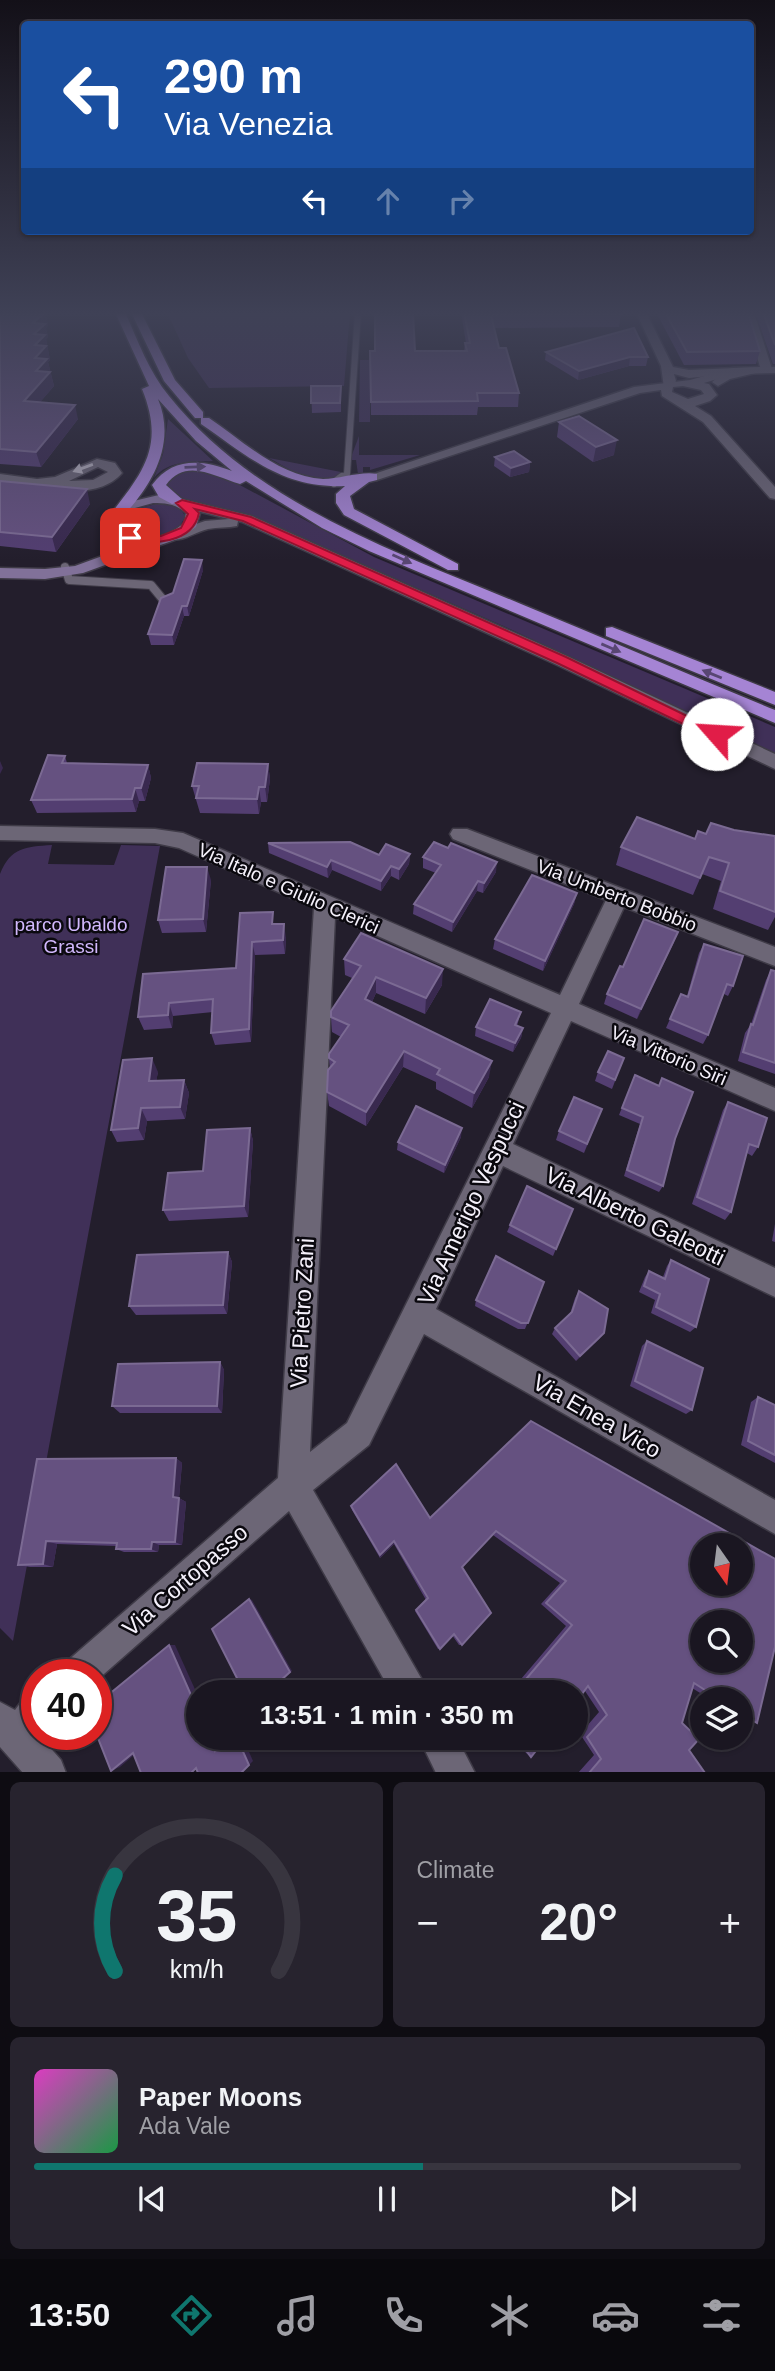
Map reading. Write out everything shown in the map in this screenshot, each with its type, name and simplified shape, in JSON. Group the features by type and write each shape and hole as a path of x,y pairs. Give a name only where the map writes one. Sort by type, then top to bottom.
{"highway":[{"path":"117,518 148,476 160,439 159,412 151,395"},
{"path":"162,395 220,453 282,497 363,542"},
{"path":"182,395 205,421 250,458 318,503 380,535 775,699"},
{"path":"205,421 288,476 304,482 328,484 372,477"},
{"path":"179,502 167,496 160,488 166,475 190,466 212,468 234,477 309,520 775,717"},
{"path":"372,477 343,494 342,500 346,509 453,567"}],"main road":[{"path":"0,573 95,566 132,548 172,537 193,520 192,510 179,502 146,500 117,518"},
{"path":"117,518 121,534 136,540 172,537"},
{"path":"65,570 90,562 108,552 114,539 117,518"}],"street":[{"path":"372,477 627,395"},
{"path":"673,395 707,419 775,495"},
{"path":"674,395 698,402 708,395"},
{"path":"707,419 704,406 711,395"},
{"path":"0,478 41,482"},
{"path":"179,502 247,519 561,660 775,762"},
{"path":"172,537 223,523 265,529"},
{"name":"Via Italo e Giulio Clerici","path":"0,833 155,836 173,839 324,902 563,1009"},
{"name":"Via Umberto Bobbio","path":"460,834 775,957"},
{"name":"Via Amerigo Vespucci","path":"293,1486 358,1434 619,896"},
{"name":"Via Pietro Zani","path":"293,1486 324,902"},
{"name":"Via Vittorio Siri","path":"563,1009 775,1100"},
{"name":"Via Alberto Galeotti","path":"496,1149 775,1283"},
{"name":"Via Enea Vico","path":"418,1315 775,1518"},
{"path":"293,1486 404,1680"},
{"name":"Via Cortopasso","path":"95,1659 293,1486"},
{"path":"18,1722 47,1772"},
{"path":"444,1750 456,1772"}],"lane":[{"path":"328,484 341,481 347,472 352,395"},
{"path":"347,472 356,477 372,477"},
{"path":"65,570 69,580 151,585 165,601"}],"green space":[{"path":"359,395 370,395 370,422 359,422"},
{"path":"168,419 213,461 173,465 154,478 163,454"},
{"path":"359,436 359,455 420,455 370,470 370,467 363,467 363,473 358,474 356,460 350,460"},
{"path":"269,458 341,472 333,478 315,479 305,477"},
{"path":"191,469 225,477 374,557 775,727 775,753 512,630 259,519 198,505 171,494 165,483 174,474"},
{"path":"156,504 180,509 185,516 181,524 167,533 149,536 125,527 124,519 132,510"},
{"name":"parco Ubaldo Grassi","path":"52,845 48,864 114,865 121,845 160,846 13,1641 0,1628 0,874 14,853"}],"building":[{"path":"0,395 30,395 24,401 75,405 36,452 0,449"},
{"path":"311,395 340,395 340,403 311,403"},
{"path":"371,395 477,395 478,401 371,402"},
{"path":"579,416 617,440 596,447 559,422"},
{"path":"514,451 530,462 511,468 495,457"},
{"path":"0,481 87,489 52,537 0,532"},
{"path":"184,559 202,560 187,606 182,606 172,635 148,634 161,598 173,593"},
{"path":"48,755 65,756 62,763 148,765 141,788 135,788 132,799 31,800"},
{"path":"197,763 268,764 265,787 259,787 257,799 196,798 199,786 192,786"},
{"path":"637,817 695,839 698,831 706,834 711,823 734,830 775,836 775,912 720,891 729,863 709,857 700,878 621,847"},
{"path":"350,842 379,855 386,844 410,854 399,869 391,866 381,881 331,860 327,867 268,843"},
{"path":"434,842 448,848 451,843 497,862 484,883 478,881 453,922 414,904 441,865 423,857"},
{"path":"166,867 207,867 203,919 158,920"},
{"path":"532,875 577,893 545,961 495,939"},
{"path":"273,912 272,924 284,924 283,940 252,942 249,1029 211,1033 213,999 169,1003 168,1015 138,1017 143,974 236,968 240,913"},
{"path":"644,919 678,932 641,1009 607,994 620,966 623,967"},
{"path":"361,933 443,969 426,998 376,977 365,999 492,1061 474,1093 437,1074 440,1069 404,1051 366,1112 327,1092 328,1070 335,1062 329,1058 329,1054 349,1025 331,1017 331,1011 361,966 344,959"},
{"path":"704,944 743,956 733,986 727,984 708,1035 670,1019 681,994 688,997"},
{"path":"771,970 775,971 775,1063 743,1052"},
{"path":"490,999 521,1012 515,1025 523,1028 515,1043 476,1027"},
{"path":"608,1051 624,1058 615,1080 598,1072"},
{"path":"152,1058 149,1081 184,1080 180,1107 141,1108 138,1128 111,1130 123,1060"},
{"path":"635,1075 659,1086 662,1078 693,1092 675,1139 663,1186 627,1170 643,1117 622,1108"},
{"path":"574,1097 602,1109 587,1144 559,1131"},
{"path":"728,1102 767,1118 758,1147 749,1144 731,1212 697,1197"},
{"path":"416,1106 462,1128 445,1165 398,1142"},
{"path":"250,1128 244,1206 163,1210 168,1173 203,1171 207,1130"},
{"path":"527,1186 573,1209 556,1249 510,1225"},
{"path":"228,1252 223,1305 129,1306 137,1255"},
{"path":"496,1256 544,1282 528,1323 521,1323 476,1300"},
{"path":"671,1260 709,1279 696,1327 656,1307 660,1294 644,1286 649,1271 665,1279"},
{"path":"579,1291 608,1309 604,1333 580,1356 555,1328 572,1312"},
{"path":"647,1341 703,1368 692,1410 635,1381"},
{"path":"220,1362 217,1406 112,1406 118,1364"},
{"path":"758,1397 775,1405 775,1455 748,1441"},
{"path":"531,1421 729,1533 690,1533 690,1596 753,1596 753,1547 775,1559 775,1647 757,1723 753,1721 753,1687 700,1687 694,1683 690,1687 682,1723 690,1731 689,1750 704,1772 590,1772 601,1759 588,1736 607,1715 588,1686 588,1680 525,1680 572,1625 546,1603 566,1581 496,1531 462,1567 491,1613 462,1645 454,1634 440,1649 416,1610 428,1598 394,1541 380,1555 351,1506 396,1464 430,1518"},
{"path":"176,1458 173,1497 179,1498 175,1542 152,1542 151,1549 116,1549 117,1543 46,1541 43,1564 18,1565 37,1459"},
{"path":"249,1599 290,1672 281,1680 238,1680 212,1629"},
{"path":"169,1645 186,1684 186,1750 242,1750 249,1765 242,1772 198,1772 196,1768 192,1772 141,1772 133,1753 111,1771 103,1750 112,1750 112,1692"},
{"path":"526,1750 537,1750 531,1757"}],"route":[{"path":"130,538 162,539 185,530 193,520 193,513 182,503 247,519 561,660 717,734"}]}
